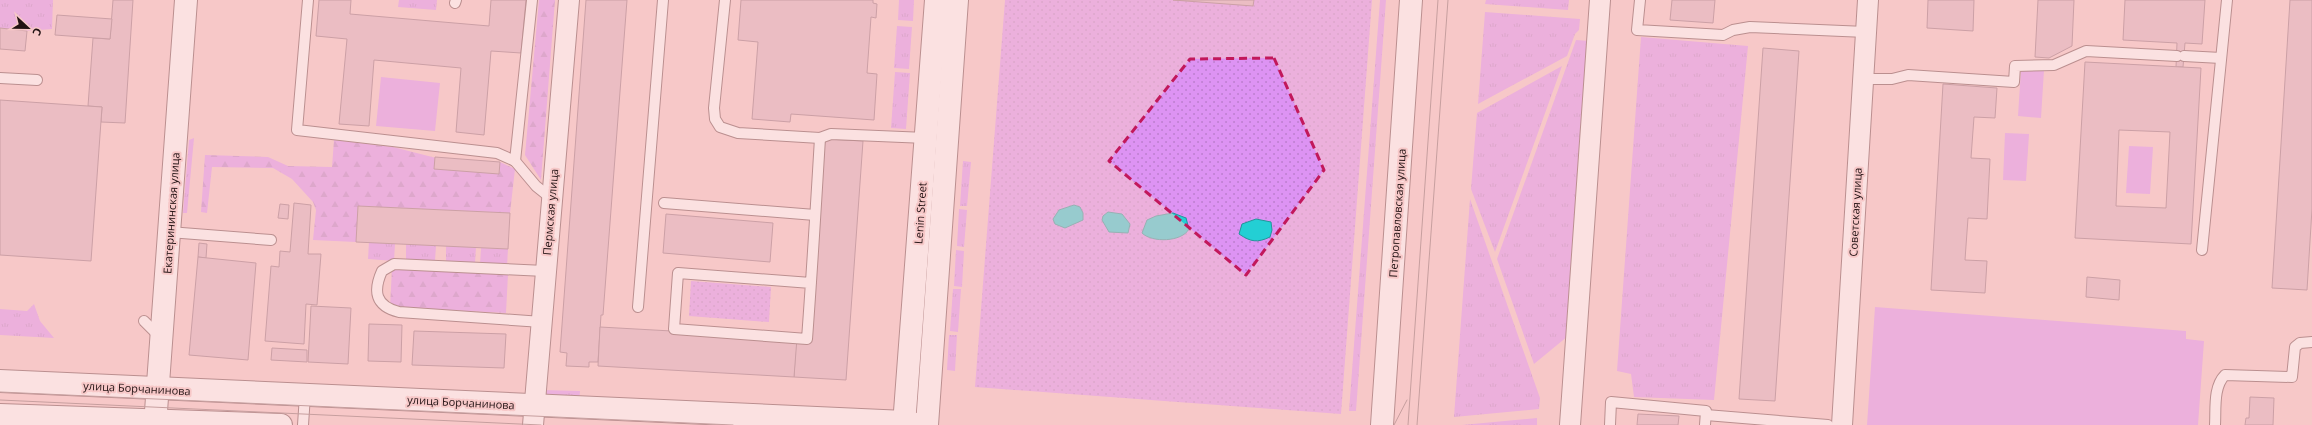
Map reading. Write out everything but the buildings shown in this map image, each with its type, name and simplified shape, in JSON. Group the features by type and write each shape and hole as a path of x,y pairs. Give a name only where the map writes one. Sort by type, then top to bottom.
{"main road":[{"name":"Екатерининская улица","path":"155,423 186,0"},
{"name":"Lenin Street","path":"910,424 926,138 936,0"},
{"name":"Lenin Street","path":"927,425 957,0"},
{"name":"Петропавловская улица","path":"1382,425 1411,0"},
{"name":"улица Борчанинова","path":"0,381 305,395 535,415 910,424"},
{"path":"0,415 155,423 280,425"}],"street":[{"name":"Пермская улица","path":"535,415 545,271 569,0"},
{"path":"1570,425 1600,0"},
{"name":"Советская улица","path":"1842,425 1868,0"}],"lane":[{"path":"308,0 297,130 497,153 515,161 536,186 551,198"},
{"path":"515,161 532,0"},
{"path":"638,307 663,0"},
{"path":"725,0 714,108 715,118 720,127 738,134 820,138 831,134 926,138"},
{"path":"1640,0 1637,30 1723,34 1750,27 1866,32"},
{"path":"2202,250 2227,0"},
{"path":"1863,79 1892,79 1908,75 2014,82 2015,66 2054,65 2086,51 2221,58"},
{"path":"0,78 37,80"},
{"path":"811,283 678,273 674,329 807,339 816,215 820,138"},
{"path":"664,204 816,215"},
{"path":"169,232 272,240"},
{"path":"542,322 398,312 385,307 380,303 377,292 382,271 394,264 545,271"},
{"path":"144,321 162,338"},
{"path":"2215,425 2217,389 2220,380 2225,375 2292,378 2295,347 2300,342 2312,342"},
{"path":"303,425 305,395"},
{"path":"1610,425 1611,402 1706,411 1706,420 1828,425"}],"highlighted area":[{"path":"1274,58 1324,170 1246,275 1109,161 1190,59"}],"green space":[{"path":"0,0 53,0 52,29 27,31 0,28"},
{"path":"399,0 437,0 436,10 398,7"},
{"path":"539,0 555,0 541,180 525,155"},
{"path":"899,0 914,0 913,21 898,20"},
{"path":"1005,0 1372,0 1341,414 975,387"},
{"path":"1380,0 1386,0 1356,411 1349,411"},
{"path":"1486,0 1569,0 1568,10 1485,4"},
{"path":"1485,12 1580,19 1579,30 1575,34 1567,56 1478,104"},
{"path":"897,26 912,27 909,69 894,68"},
{"path":"1641,37 1748,46 1714,400 1634,397 1631,374 1617,371"},
{"path":"1576,40 1590,41 1568,336 1534,364 1497,259"},
{"path":"1562,66 1495,252 1471,189 1477,113"},
{"path":"2021,69 2044,70 2041,118 2018,116"},
{"path":"895,72 910,73 906,129 891,128"},
{"path":"381,77 440,83 435,131 376,126"},
{"path":"2005,133 2029,134 2026,181 2003,180"},
{"path":"194,138 187,213 183,213 189,140"},
{"path":"334,140 393,147 499,174 500,162 515,169 510,213 358,206 356,242 313,240 316,210 313,202 292,179 273,168 212,167 207,213 201,212 205,155 268,157 288,166 332,167"},
{"path":"2129,146 2153,147 2150,194 2126,193"},
{"path":"963,161 971,162 967,206 960,206"},
{"path":"1470,199 1540,398 1539,409 1454,417"},
{"path":"959,209 967,210 964,247 957,246"},
{"path":"369,242 395,244 394,261 368,259"},
{"path":"406,244 436,246 435,261 406,260"},
{"path":"446,246 476,247 475,263 446,262"},
{"path":"481,248 508,249 507,266 480,264"},
{"path":"956,250 964,251 962,287 954,286"},
{"path":"392,268 508,274 506,313 390,307"},
{"path":"691,281 771,287 769,322 689,316"},
{"path":"953,289 961,289 958,332 950,331"},
{"path":"34,304 40,321 54,338 0,335 0,309 27,311"},
{"path":"1875,307 2186,331 2186,339 2204,341 2198,425 1867,425"},
{"path":"949,335 957,335 955,371 947,370"},
{"path":"542,390 580,391 579,402 547,400"},
{"path":"1537,418 1537,425 1462,425"}],"water":[{"path":"1074,205 1080,207 1083,213 1083,220 1065,228 1055,224 1053,219 1059,210"},
{"path":"1108,212 1122,214 1130,224 1128,233 1109,232 1102,220 1103,216"},
{"path":"1173,213 1186,218 1189,229 1180,237 1159,240 1142,233 1147,220 1156,216"},
{"path":"1256,219 1271,222 1272,230 1270,237 1254,241 1239,234 1242,224"}],"tram line":[{"path":"1408,425 1438,0"},
{"path":"1417,425 1448,0"},
{"path":"0,392 733,425"},
{"path":"0,400 541,425"},
{"path":"1394,425 1407,400"}]}
